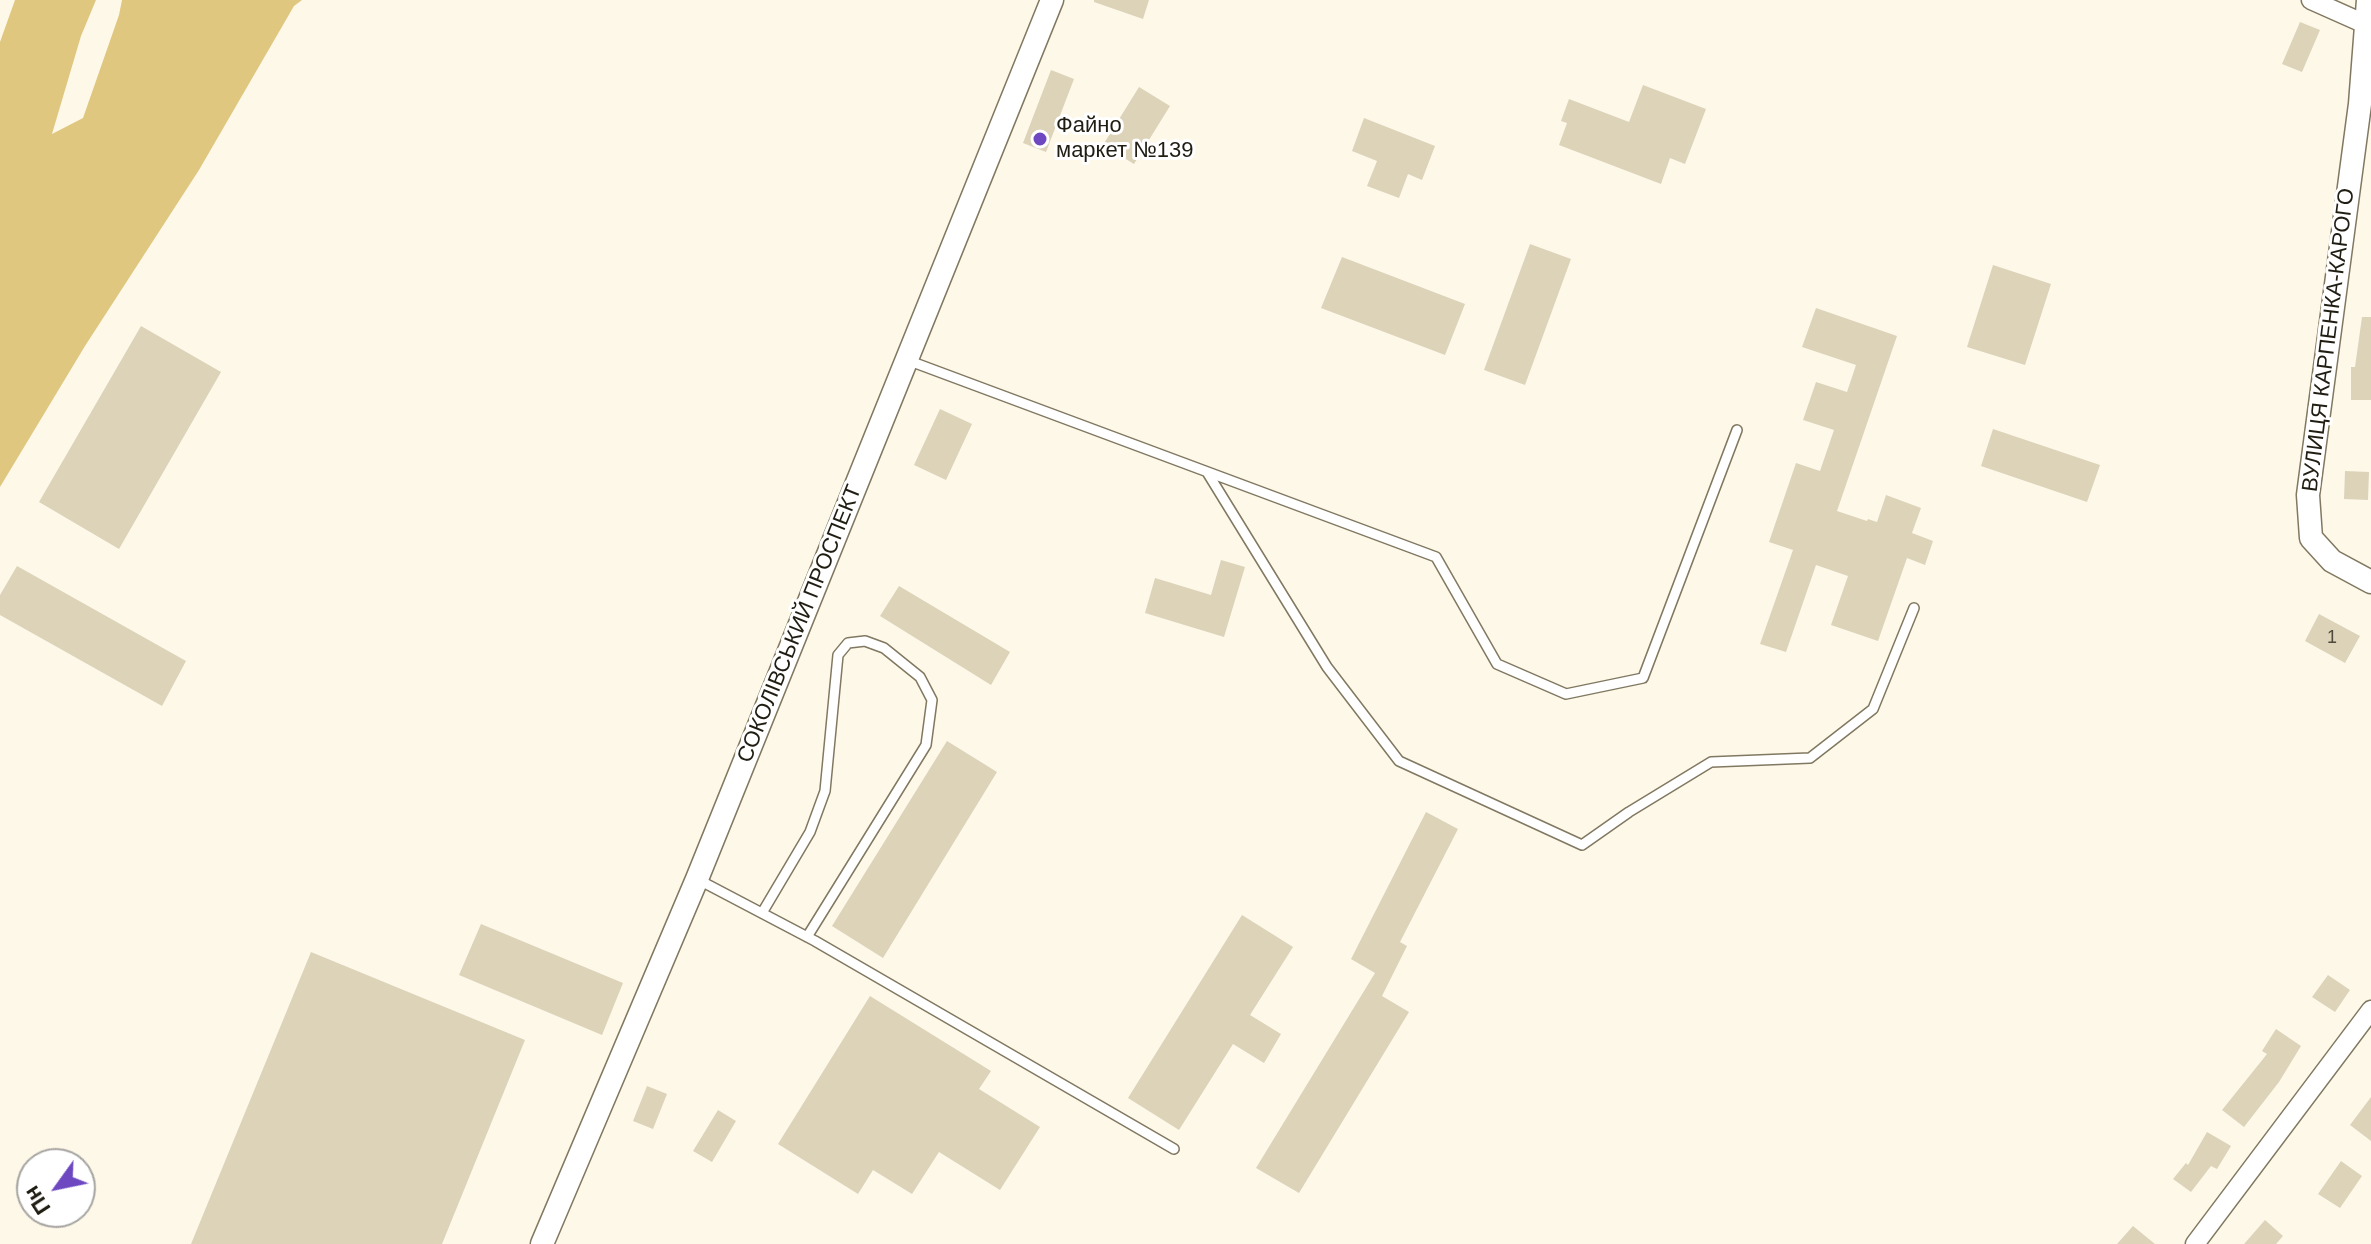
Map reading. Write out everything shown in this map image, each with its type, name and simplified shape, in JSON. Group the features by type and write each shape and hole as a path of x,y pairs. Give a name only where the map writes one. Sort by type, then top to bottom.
{"street":[{"name":"СОКОЛІВСЬКИЙ ПРОСПЕКТ","path":"542,1244 697,879 1052,0"},
{"path":"2311,0 2365,24"},
{"name":"ВУЛИЦЯ КАРПЕНКА-КАРОГО","path":"2368,0 2360,104 2308,495 2311,538 2332,561 2371,582"},
{"path":"2195,1244 2371,1010"}],"lane":[{"path":"907,360 1436,557 1497,664 1566,694 1643,678 1737,430"},
{"path":"1207,472 1327,667 1399,761 1582,845 1711,762 1810,758 1873,709 1914,608"},
{"path":"762,913 810,832 825,791 838,655 848,643 865,641 884,648 920,677 932,700 926,745 807,937"},
{"path":"697,879 807,937 1174,1149"}],"shaded area":[{"path":"15,0 96,0 81,36 52,134 83,118 122,0 302,0 294,6 199,170 85,346 0,487 0,42"}],"building":[{"path":"1094,0 1149,0 1143,19"},
{"path":"2300,22 2320,30 2302,72 2282,64"},
{"path":"1051,70 1074,79 1046,152 1023,143"},
{"path":"1643,85 1706,109 1685,164 1670,158 1661,184 1559,145 1567,123 1561,121 1569,99 1629,122"},
{"path":"1139,87 1170,106 1134,164 1103,145"},
{"path":"1364,118 1435,146 1422,180 1408,174 1399,198 1367,186 1377,161 1352,151"},
{"path":"1530,244 1571,259 1525,385 1484,370"},
{"path":"1342,257 1465,304 1445,355 1321,308"},
{"path":"1993,265 2051,284 2025,365 1967,347"},
{"path":"1816,308 1897,336 1837,511 1877,522 1886,495 1921,508 1912,533 1933,541 1925,565 1907,558 1878,641 1831,625 1848,576 1816,565 1786,652 1760,644 1793,550 1769,542 1796,463 1820,471 1834,430 1803,420 1816,382 1847,392 1856,365 1802,347"},
{"path":"2362,317 2371,317 2371,400 2351,400 2351,367 2355,367"},
{"path":"141,326 221,372 119,549 39,502"},
{"path":"940,409 972,424 946,480 914,465"},
{"path":"1993,429 2100,465 2087,502 1981,466"},
{"path":"2345,471 2369,472 2368,500 2344,499"},
{"path":"1221,560 1245,567 1224,637 1145,613 1155,578 1211,595"},
{"path":"17,566 186,661 162,706 0,615 0,595"},
{"path":"899,586 1010,652 991,685 880,616"},
{"path":"2319,614 2360,636 2345,663 2305,641"},
{"path":"947,741 997,772 883,958 832,926"},
{"path":"1426,812 1458,829 1400,942 1407,946 1382,996 1409,1012 1299,1193 1256,1168 1375,973 1351,959"},
{"path":"1242,915 1293,947 1250,1015 1281,1034 1264,1063 1233,1044 1179,1130 1128,1098"},
{"path":"481,924 623,983 602,1035 459,975"},
{"path":"311,952 525,1040 442,1244 191,1244"},
{"path":"2328,975 2350,990 2335,1012 2312,997"},
{"path":"870,996 991,1071 979,1089 1040,1127 1000,1190 939,1152 912,1194 873,1170 858,1194 778,1144"},
{"path":"2276,1029 2301,1046 2279,1082 2244,1127 2222,1110 2267,1054 2262,1051"},
{"path":"647,1086 667,1094 653,1129 633,1121"},
{"path":"2371,1097 2371,1141 2350,1125"},
{"path":"718,1110 736,1121 712,1162 693,1151"},
{"path":"2207,1132 2231,1146 2217,1169 2211,1166 2191,1192 2173,1179 2186,1163 2188,1165"},
{"path":"2341,1161 2362,1176 2340,1208 2318,1194"},
{"path":"2265,1220 2283,1236 2276,1244 2244,1244"},
{"path":"2133,1226 2155,1244 2117,1244"}],"place":[{"name":"Файно маркет №139","path":"1040,139"}]}
